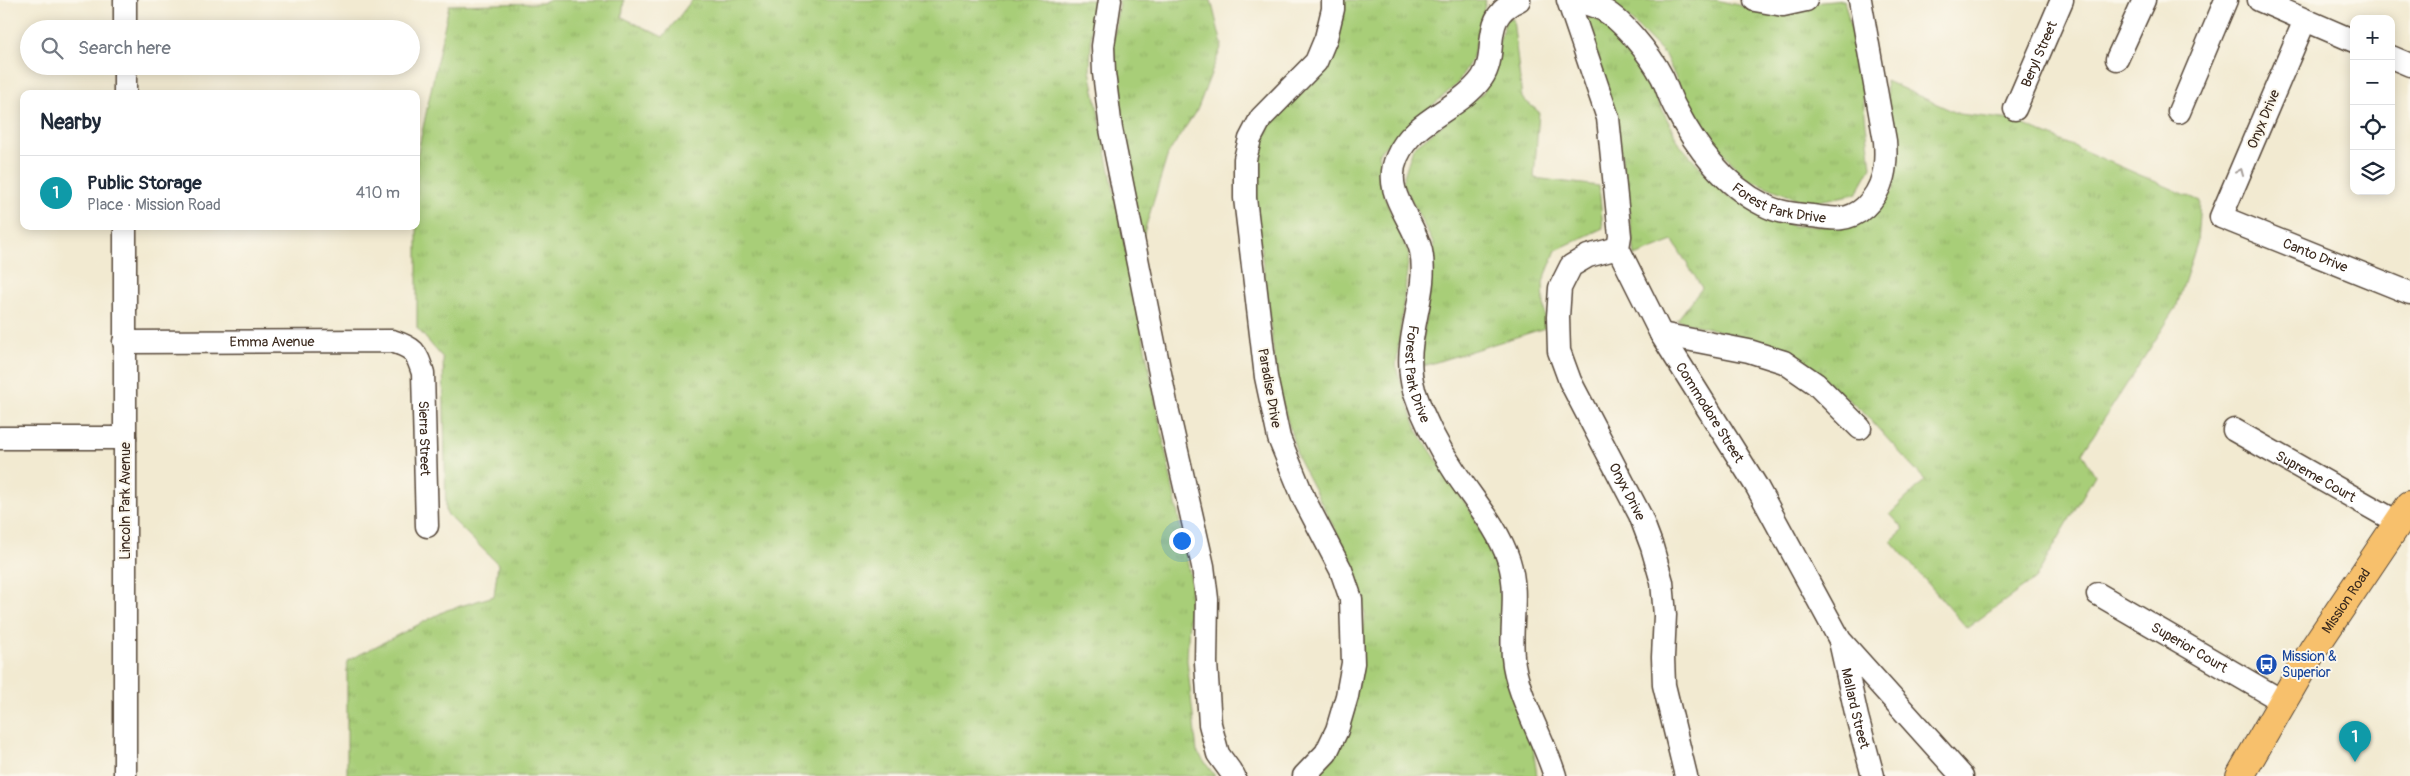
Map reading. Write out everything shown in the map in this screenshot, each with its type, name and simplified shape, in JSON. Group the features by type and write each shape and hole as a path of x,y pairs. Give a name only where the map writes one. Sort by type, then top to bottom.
{"main road":[{"name":"Mission Road","path":"2240,776 2314,648 2406,519"}],"street":[{"path":"125,0 125,20"},
{"path":"1110,0 1103,46 1104,73 1111,129 1166,403 1202,566 1207,599 1206,663 1210,724 1218,754 1234,776"},
{"name":"Paradise Drive","path":"1304,776 1326,753 1337,730 1347,696 1353,663 1350,598 1341,570 1304,499 1279,438 1266,377 1245,198 1245,159 1250,139 1261,118 1316,62 1326,38 1333,9 1333,0"},
{"name":"Forest Park Drive","path":"1519,0 1508,4 1496,18 1486,72 1474,90 1407,138 1396,158 1393,181 1397,201 1421,252 1419,294 1410,361 1414,391 1432,433 1454,471 1496,530 1509,562 1515,592 1512,656 1517,677 1547,750 1555,776"},
{"name":"Forest Park Drive","path":"1569,0 1600,8 1623,26 1651,61 1696,143 1720,173 1764,206 1782,212 1837,220 1856,216 1869,203 1880,187 1886,165 1885,141 1860,0"},
{"name":"Commodore Street","path":"1569,0 1608,118 1620,236 1618,248 1661,334 1757,487 1840,640 1962,776"},
{"path":"1755,0 1782,5 1806,0"},
{"name":"Beryl Street","path":"2015,109 2062,0"},
{"path":"2117,60 2144,0"},
{"path":"2179,112 2226,0"},
{"path":"2259,0 2350,39"},
{"name":"Onyx Drive","path":"2221,217 2305,20"},
{"path":"2395,59 2410,65"},
{"path":"125,75 125,90"},
{"name":"Canto Drive","path":"2221,217 2410,293"},
{"name":"Lincoln Park Avenue","path":"125,230 125,776"},
{"name":"Onyx Drive","path":"1618,248 1588,256 1571,266 1560,288 1558,317 1559,351 1570,381 1640,515 1652,546 1662,582 1665,615 1664,685 1686,776"},
{"path":"1661,334 1749,351 1784,362 1816,384 1860,428"},
{"name":"Emma Avenue","path":"124,342 392,342 408,346 416,353"},
{"name":"Sierra Street","path":"416,353 423,373 427,526"},
{"name":"Supreme Court","path":"2234,430 2406,519"},
{"path":"0,438 124,438"},
{"name":"Superior Court","path":"2098,594 2282,701"},
{"name":"Mallard Street","path":"1840,640 1857,717 1874,776"}],"green space":[{"path":"548,0 624,0 622,17 663,37 692,0 1093,0 1090,70 1191,580 1187,660 1197,752 1215,776 347,776 347,661 447,610 494,596 498,564 446,513 443,358 417,328 417,230 420,230 420,142 449,5 542,3"},
{"path":"1119,0 1211,0 1222,45 1198,108 1168,154 1141,242 1112,52"},
{"path":"1340,0 1486,0 1473,57 1457,84 1379,152 1384,196 1409,254 1396,367 1417,430 1475,518 1503,585 1531,731 1537,776 1318,776 1359,683 1365,614 1342,543 1298,458 1277,383 1252,175 1270,122 1314,81 1338,41"},
{"path":"1608,0 1716,0 1772,13 1812,3 1844,0 1858,54 1871,167 1856,194 1807,203 1745,178 1696,121 1665,55 1613,2"},
{"path":"1590,14 1618,36 1649,83 1680,145 1726,195 1793,226 1857,226 1894,189 1886,81 1959,114 2013,120 2200,201 2197,243 2176,308 2082,453 2095,475 2035,579 1967,628 1891,541 1904,529 1890,514 1925,480 1863,412 1789,349 1677,320 1702,288 1673,241 1635,256 1616,117 1584,24"},
{"path":"1506,19 1513,19 1522,98 1539,112 1534,178 1599,186 1603,228 1556,250 1543,282 1545,328 1420,367 1434,245 1402,182 1413,148 1484,92"}],"place":[{"name":"Mission & Superior","path":"2266,664"},
{"name":"Public Storage","path":"2355,762"}]}
